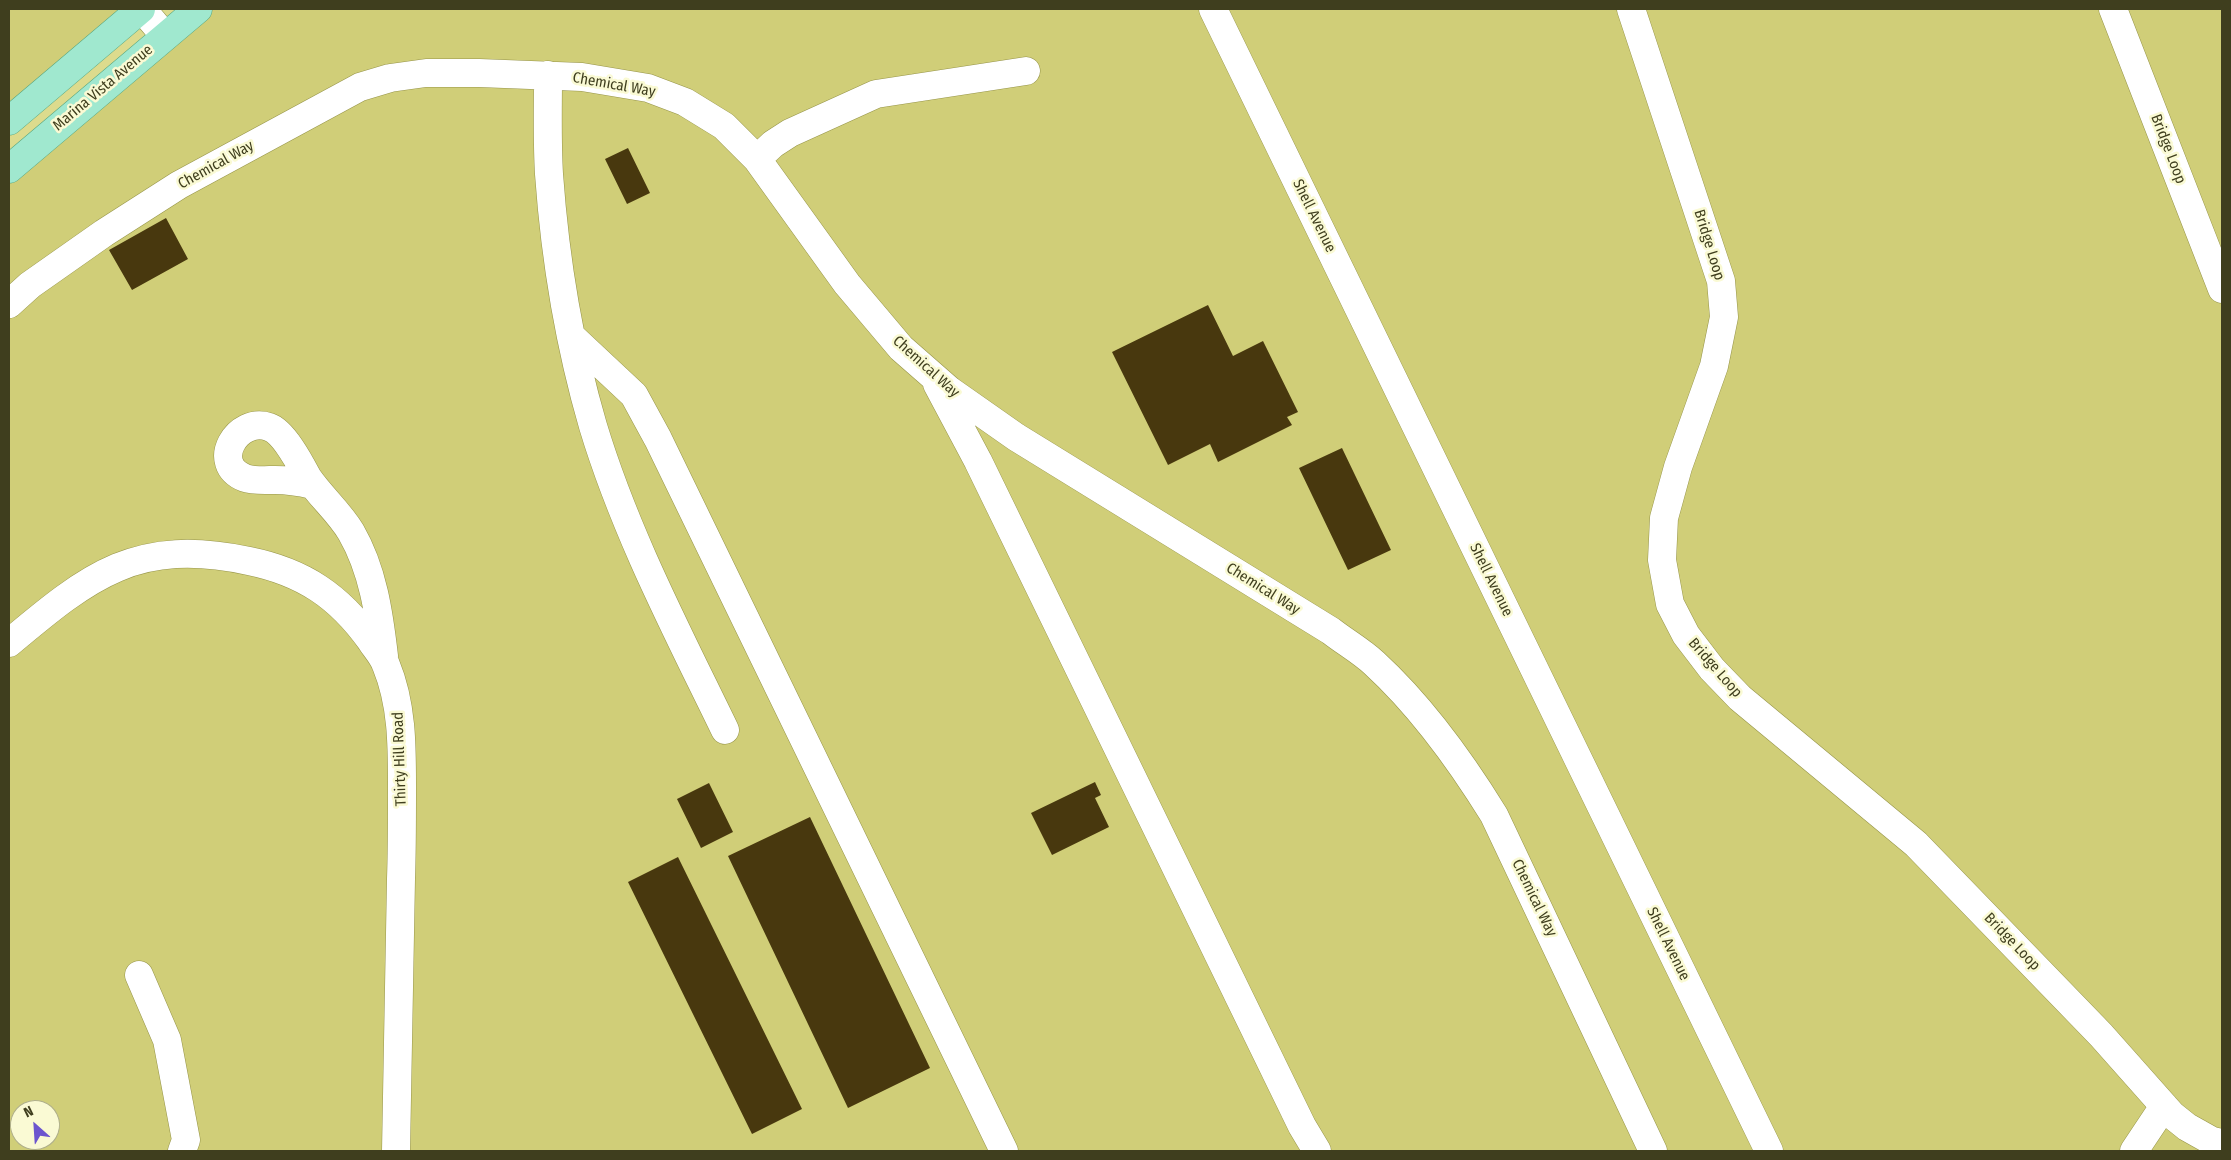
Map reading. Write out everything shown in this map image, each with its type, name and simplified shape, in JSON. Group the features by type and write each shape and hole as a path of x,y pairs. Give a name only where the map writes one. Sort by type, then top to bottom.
{"main road":[{"path":"9,121 142,9"},
{"name":"Marina Vista Avenue","path":"9,169 198,9"}],"street":[{"path":"142,9 165,36"},
{"name":"Shell Avenue","path":"1213,9 1769,1151"},
{"name":"Bridge Loop","path":"1631,9 1709,239 1722,290 1724,316 1714,366 1678,467 1664,518 1662,560 1670,604 1686,636 1712,669 1740,698 1916,844 2101,1035 2164,1106 2187,1127 2212,1141 2222,1143"},
{"name":"Bridge Loop","path":"2113,9 2222,289"},
{"path":"757,159 773,144 790,133 876,94 1026,70"},
{"name":"Chemical Way","path":"9,304 30,285 104,233 180,185 360,87 390,78 426,73 582,77 648,88 685,102 724,126 757,159 847,284 901,348 949,390 1016,437 1331,631 1373,662 1415,705 1464,766 1494,815 1654,1151"},
{"path":"548,76 549,172 557,255 571,336 593,426 619,500 655,584 725,730"},
{"path":"571,336 634,395 658,440 821,771 1004,1151"},
{"path":"933,376 978,461 1302,1126 1318,1151"},
{"path":"313,485 350,531 364,561 377,601 385,662"},
{"name":"Thirty Hill Road","path":"9,643 55,604 94,578 123,564 156,555 188,553 229,556 263,564 306,579 335,598 360,625 385,662 399,704 402,751 396,1151"},
{"path":"139,975 167,1040 186,1140 182,1151"},
{"path":"2134,1151 2164,1106"}],"shaded area":[{"path":"9,9 141,9 9,121"},
{"path":"198,9 2222,9 2222,1151 9,1151 9,169"}],"building":[{"path":"628,148 650,193 627,204 605,159"},
{"path":"166,218 188,259 132,290 109,250"},
{"path":"1208,305 1233,356 1263,341 1298,412 1287,417 1292,425 1218,462 1210,444 1168,465 1112,352"},
{"path":"1342,448 1391,550 1348,570 1299,468"},
{"path":"1095,782 1101,795 1095,798 1109,827 1052,855 1031,813"},
{"path":"709,783 733,832 701,848 677,799"},
{"path":"810,817 930,1068 848,1108 728,856"},
{"path":"678,857 802,1109 752,1134 628,882"}]}
